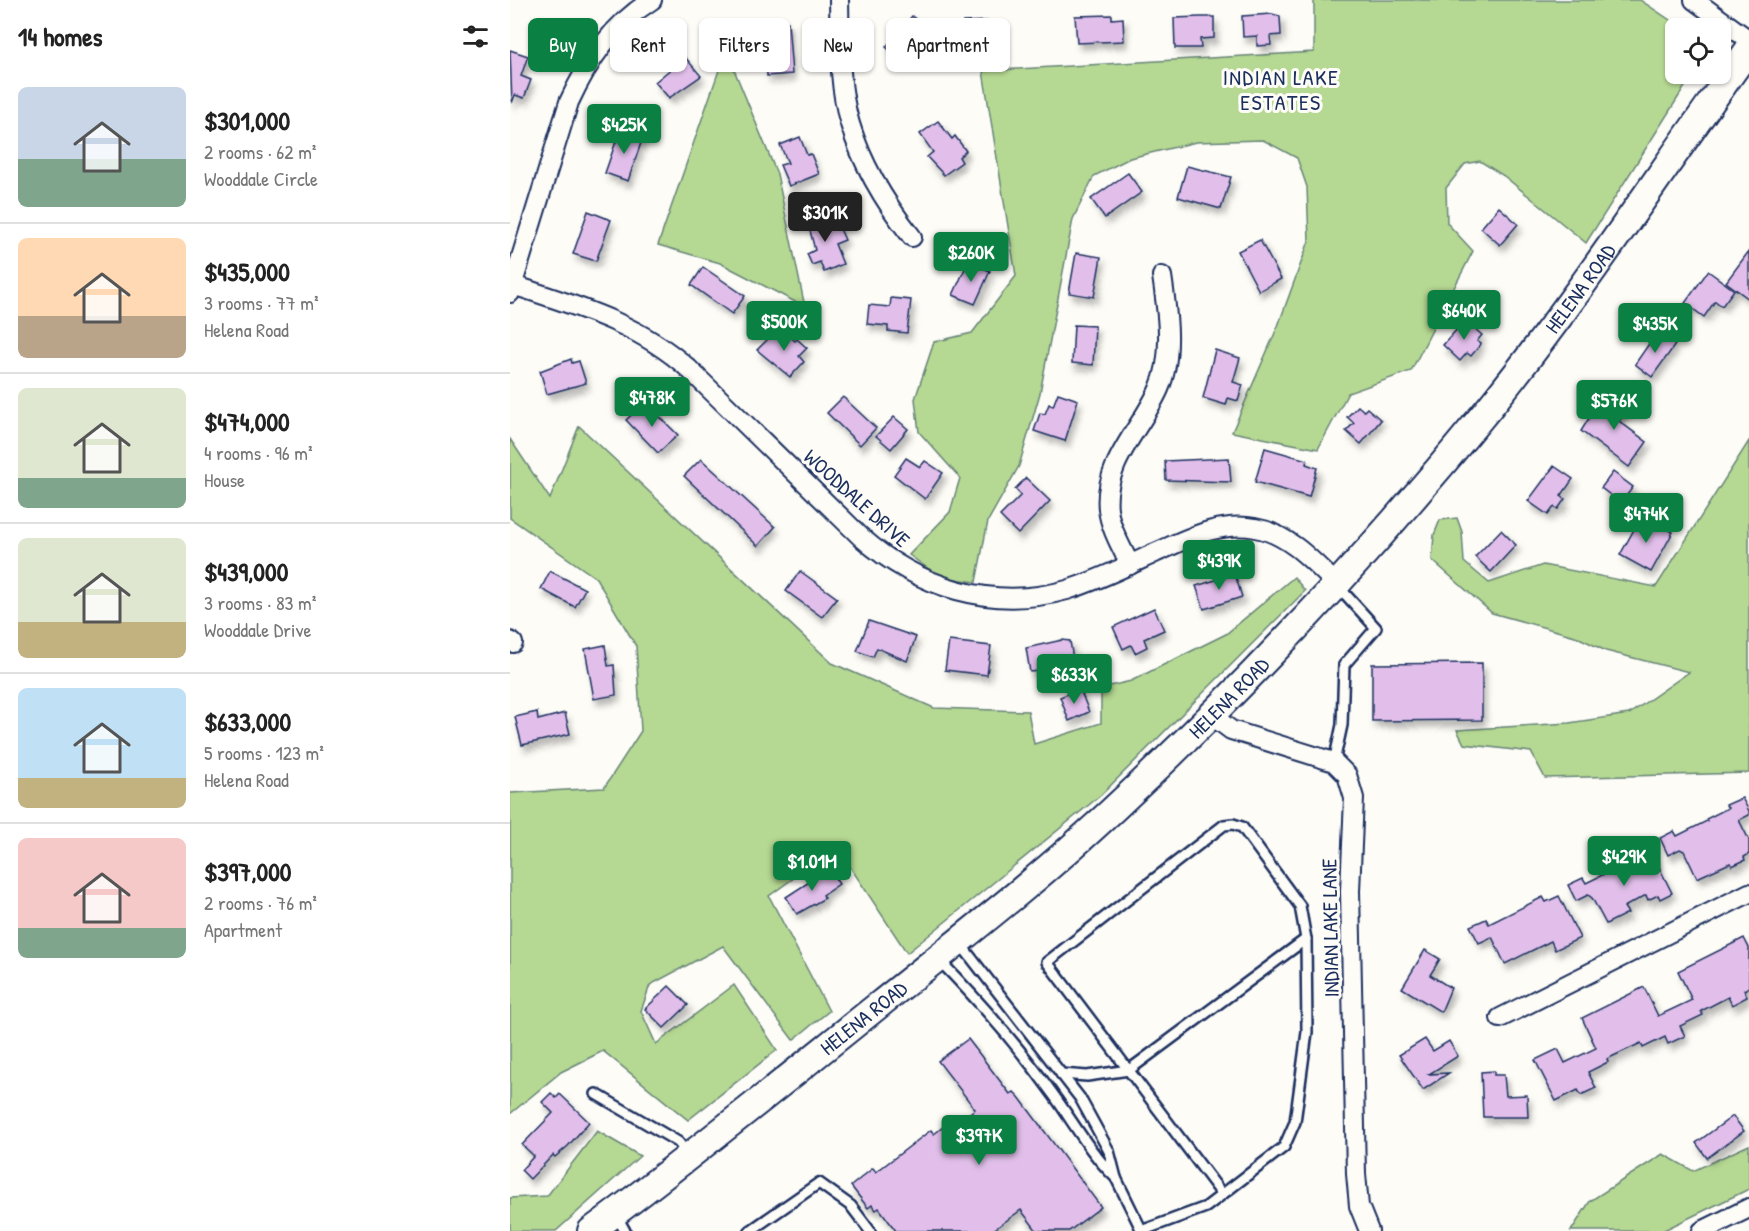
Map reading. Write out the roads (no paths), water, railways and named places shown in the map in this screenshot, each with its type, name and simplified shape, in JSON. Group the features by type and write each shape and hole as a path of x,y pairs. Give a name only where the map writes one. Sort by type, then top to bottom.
{"main road":[{"name":"HELENA ROAD","path":"591,1231 620,1222 690,1156 958,941 1106,817 1211,715 1336,584 1459,444 1556,322 1749,49"}],"street":[{"path":"839,0 843,88 850,125 881,193 912,237"},
{"path":"1694,0 1749,40"},
{"path":"511,289 574,93 595,54 641,3"},
{"path":"1130,565 1108,511 1108,494 1118,460 1162,380 1166,361 1167,311 1162,276"},
{"name":"WOODDALE DRIVE","path":"511,289 610,319 630,327 660,346 689,369 861,537 881,555 915,576 959,591 1004,598 1025,598 1067,590 1209,530 1239,526 1262,529 1282,537 1336,584"},
{"path":"1211,715 1231,730 1334,762"},
{"name":"INDIAN LAKE LANE","path":"1334,762 1347,775 1354,798 1350,891 1356,1173 1359,1206 1369,1231"},
{"path":"1500,1018 1749,893"},
{"path":"1702,1231 1749,1208"}],"lane":[{"path":"1334,762 1342,725 1344,665 1376,627 1336,584"},
{"path":"958,941 1080,1098 1109,1151 1116,1178 1141,1231 1206,1207 1284,1147 1295,1122 1307,1032 1306,939 1300,906 1242,827 1233,824 1224,825 1047,962 1222,1194"},
{"path":"1061,1074 1087,1076 1129,1070 1306,939"},
{"path":"937,958 991,1013 1055,1098 1094,1157 1116,1178"},
{"path":"596,1094 678,1142 690,1156"},
{"path":"750,1231 819,1183 851,1206 870,1231"}],"district":[{"name":"INDIAN LAKE ESTATES","path":"1281,90"}]}
